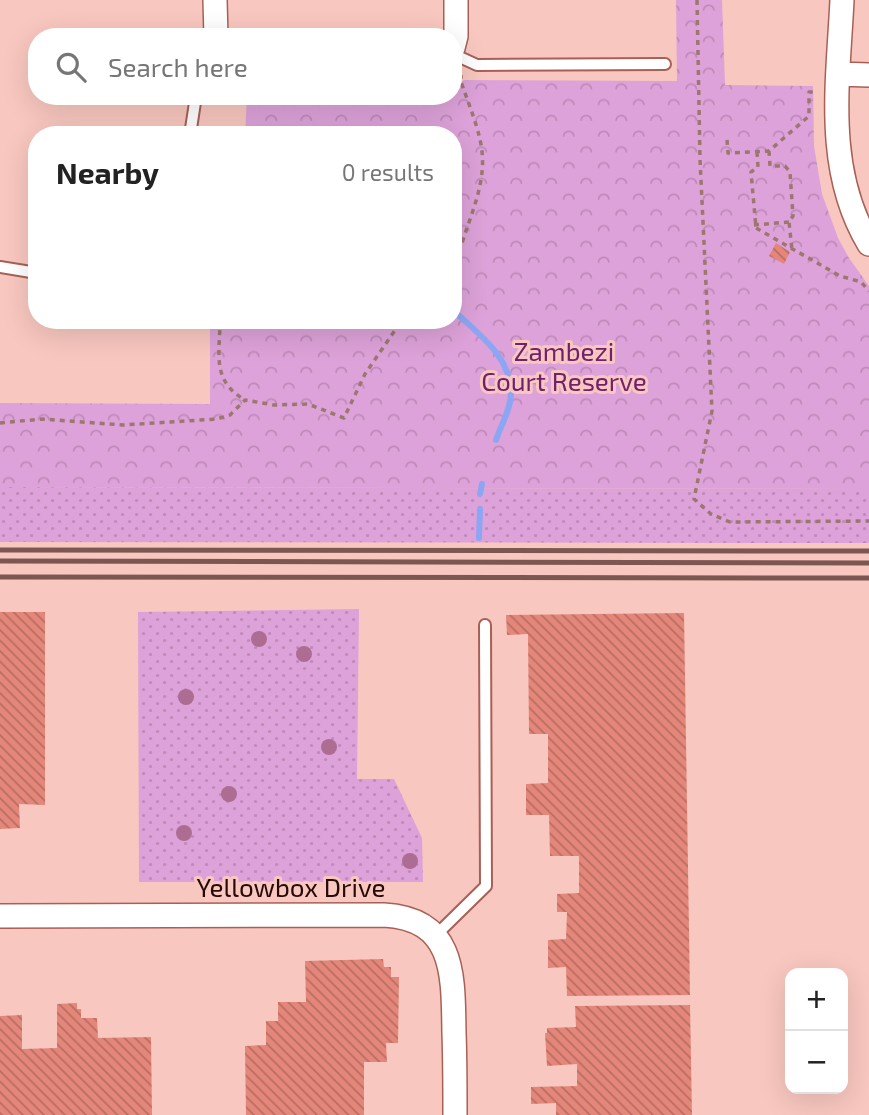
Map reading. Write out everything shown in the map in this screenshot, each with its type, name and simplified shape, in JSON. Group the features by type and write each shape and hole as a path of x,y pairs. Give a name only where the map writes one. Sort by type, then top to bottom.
{"street":[{"path":"215,0 216,28"},
{"path":"456,0 456,28"},
{"path":"842,0 836,125 841,174 851,209 869,244"},
{"path":"838,74 869,75"},
{"name":"Yellowbox Drive","path":"0,916 384,915 405,916 421,923 436,936"},
{"path":"436,936 448,960 453,983 455,1115"}],"lane":[{"path":"462,57 477,65 665,64"},
{"path":"191,126 195,105"},
{"path":"0,267 28,272"},
{"path":"436,936 486,886 485,625"}],"path":[{"path":"697,0 700,159 712,411 695,499 711,514 730,522 869,521"},
{"path":"462,85 482,139 485,158 480,192 462,237"},
{"path":"727,140 728,153 769,151 809,116 809,92 815,92"},
{"path":"769,151 770,166"},
{"path":"757,152 758,167"},
{"path":"792,250 789,222 793,216 790,172 785,166 758,167 751,172 754,225 758,231 792,250 840,276 861,282 869,291"},
{"path":"754,225 789,222"},
{"path":"220,329 220,369 224,383 232,392 245,400 274,405 308,404 344,418 365,374 396,329"},
{"path":"0,423 41,419 123,425 217,419 230,415 245,400"}],"green space":[{"name":"Zambezi Court Reserve","path":"676,0 722,0 725,85 813,86 814,146 822,194 838,238 869,286 869,489 0,487 0,403 210,404 210,329 462,329 462,126 245,126 247,105 462,105 464,80 677,81"},
{"path":"0,487 869,489 869,543 0,542"},
{"path":"359,609 357,779 394,779 422,838 423,882 139,882 138,612"}],"building":[{"path":"776,243 790,252 784,264 769,256"},
{"path":"0,612 45,612 45,805 19,804 20,828 0,829"},
{"path":"684,613 690,995 567,996 566,967 548,968 548,940 566,939 567,912 557,912 557,894 579,893 579,856 550,856 549,815 526,815 526,784 548,783 548,734 529,734 528,634 507,635 506,615"},
{"path":"383,959 384,967 391,967 391,977 399,977 398,1043 386,1043 387,1062 364,1062 364,1115 246,1115 245,1046 266,1045 266,1021 278,1021 278,1002 306,1002 305,961"},
{"path":"77,1003 77,1009 81,1009 81,1018 97,1018 98,1038 151,1037 152,1115 0,1115 0,1016 22,1015 22,1049 57,1048 57,1004"},
{"path":"690,1005 692,1115 556,1115 556,1103 531,1104 531,1087 577,1086 577,1064 547,1066 545,1033 547,1028 576,1027 575,1006"}],"waterway":[{"path":"462,318 491,346 509,380 509,405 496,440"},
{"path":"480,494 482,484"},
{"path":"479,538 480,509"}],"railway":[{"path":"0,550 869,551"},
{"path":"0,561 869,563"},
{"path":"0,577 869,578"}]}
